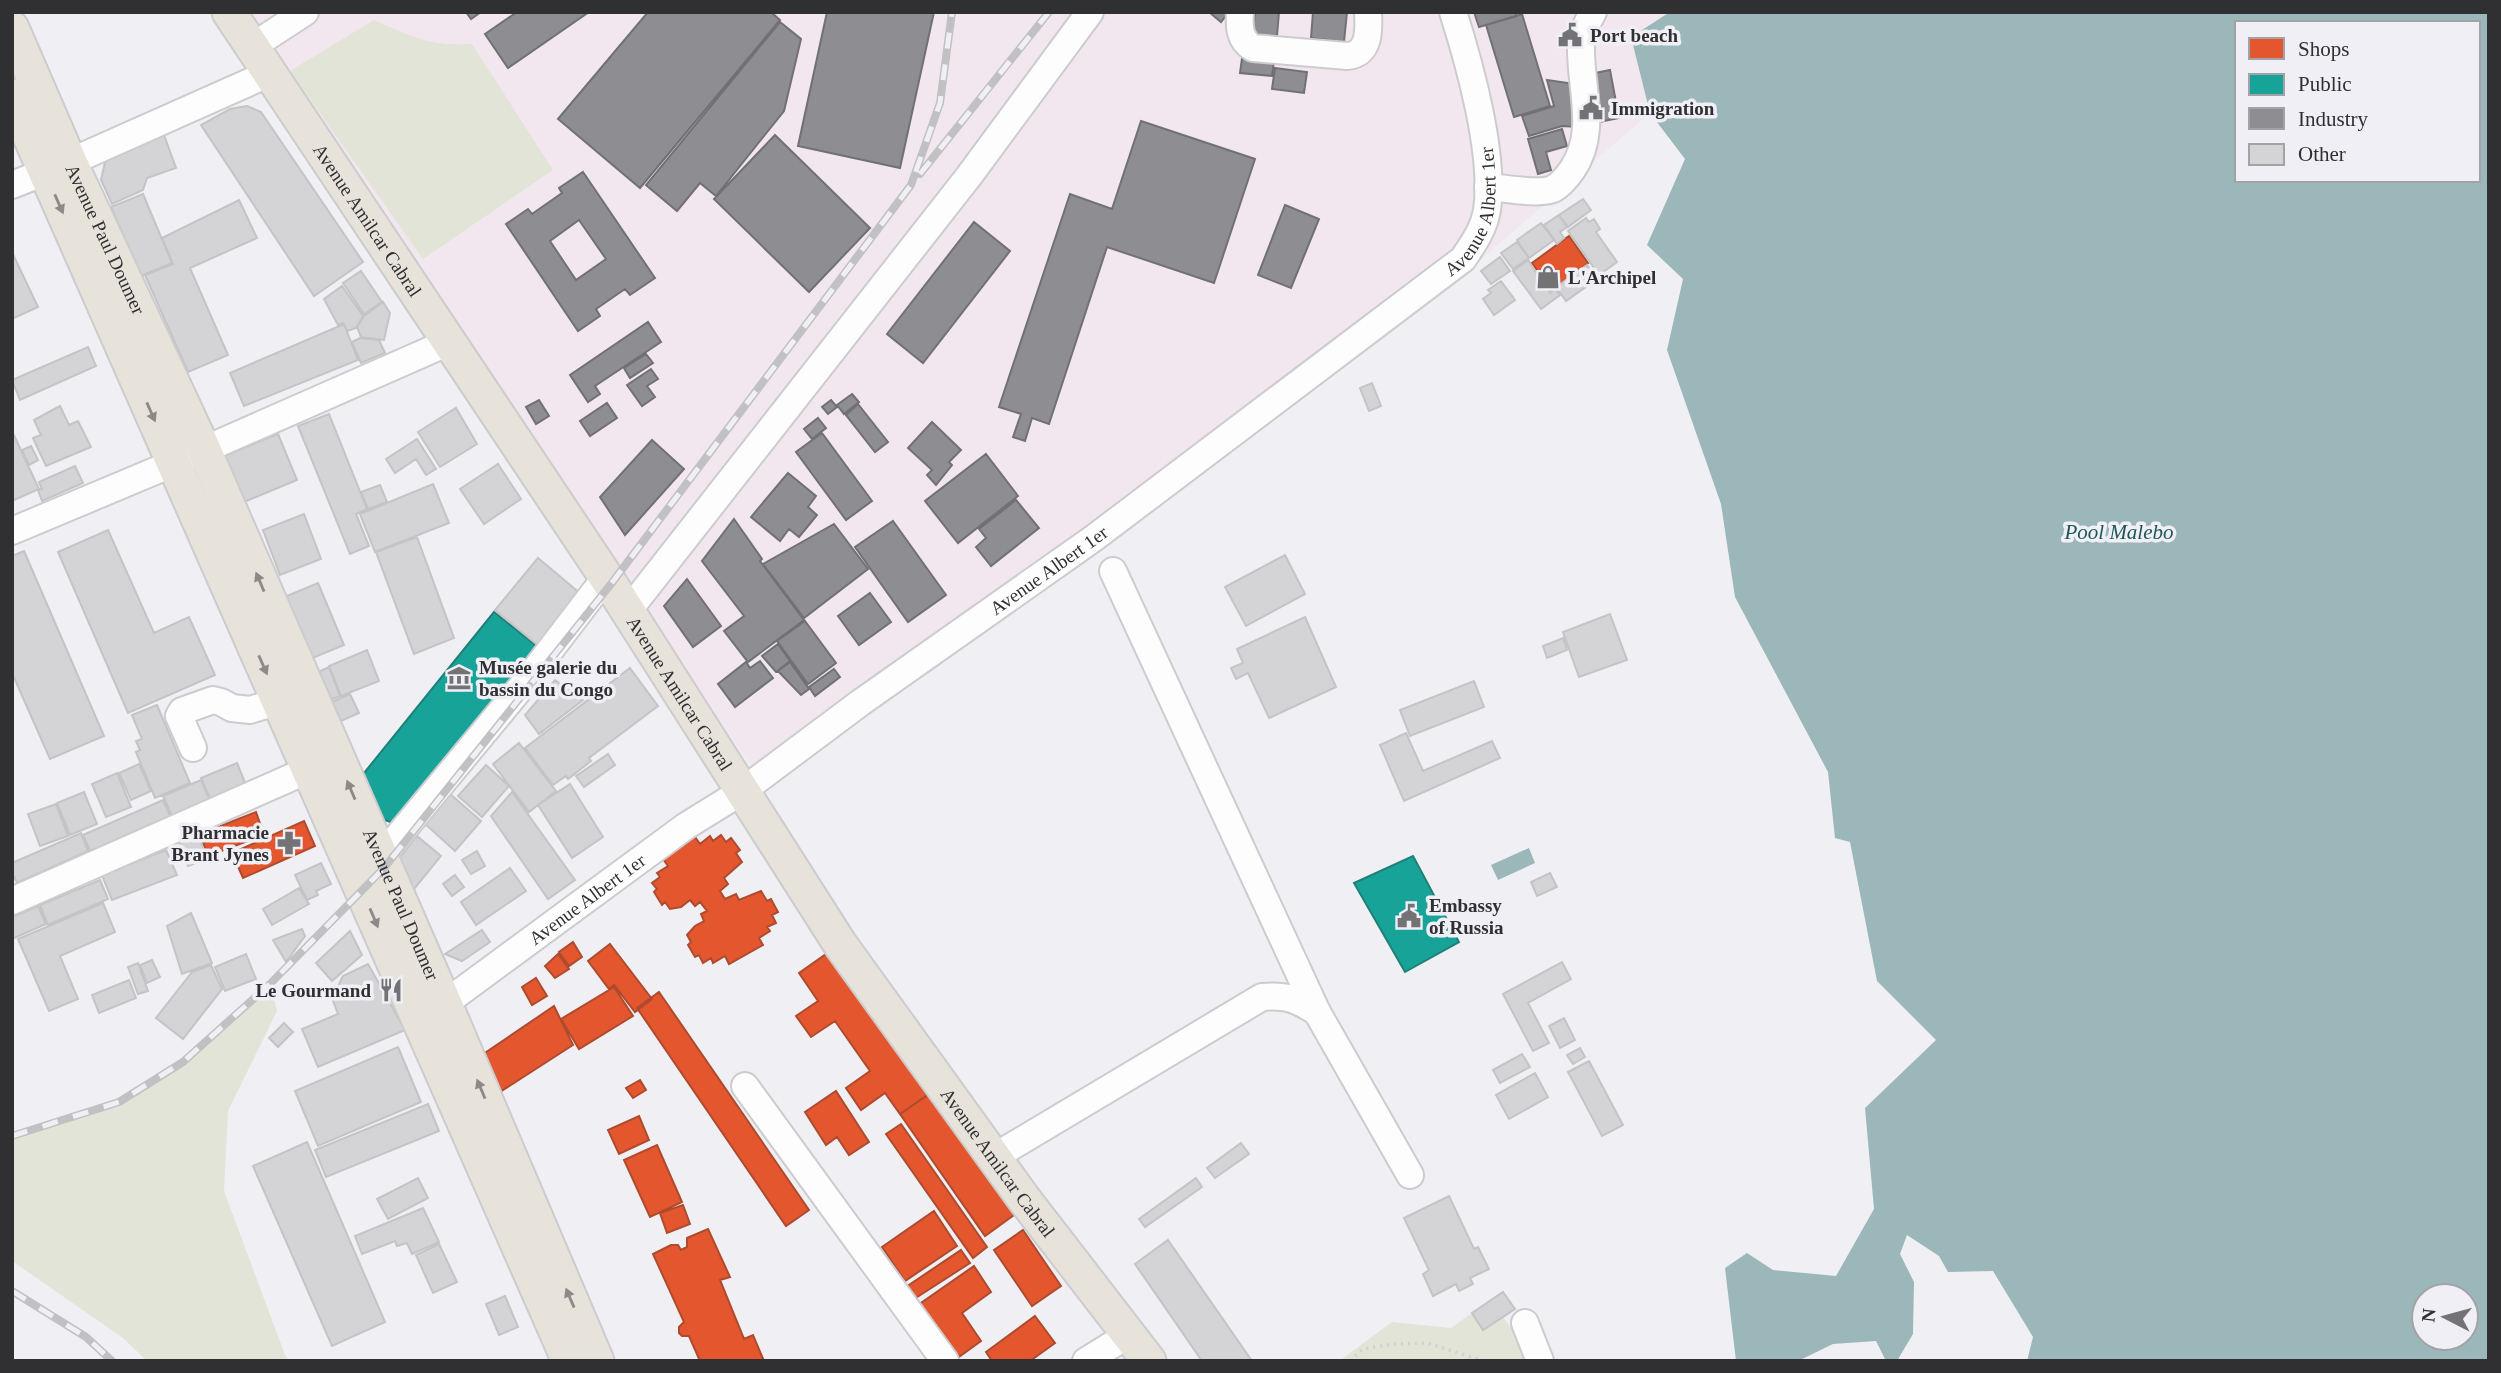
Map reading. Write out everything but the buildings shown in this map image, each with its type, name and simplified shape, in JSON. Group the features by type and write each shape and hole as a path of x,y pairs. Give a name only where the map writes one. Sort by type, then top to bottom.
{"main road":[{"name":"Avenue Amilcar Cabral","path":"229,12 606,577 840,944 994,1157 1149,1361"},
{"name":"Avenue Paul Doumer","path":"12,28 57,167 144,358 174,463 293,695 432,1013 597,1361"},
{"name":"Avenue Paul Doumer","path":"12,96 57,167"},
{"name":"Avenue Paul Doumer","path":"144,358 204,450 293,695"},
{"name":"Avenue Paul Doumer","path":"432,1013 569,1361"}],"street":[{"path":"12,185 57,167 262,59 305,12"},
{"path":"628,611 969,176 1090,12"},
{"path":"1240,12 1239,27 1244,40 1253,48 1347,56 1355,55 1364,47 1369,33 1368,12"},
{"name":"Avenue Albert 1er","path":"432,1013 686,826 741,792 860,703 1094,538 1463,259 1480,232 1487,211 1488,187 1483,138 1466,53 1453,12"},
{"path":"1488,187 1537,191 1552,189 1566,180 1575,166 1584,146 1587,123 1581,41 1593,12"},
{"path":"12,531 449,342"},
{"path":"1114,571 1317,1012 1410,1175"},
{"path":"370,870 528,679 606,577"},
{"path":"193,748 181,722 182,710 213,700 232,708 250,710 293,695"},
{"path":"12,901 323,763"},
{"path":"994,1157 1262,997 1276,984 1289,952"},
{"path":"1262,997 1298,999 1317,1012"},
{"path":"745,1086 945,1361"},
{"path":"1525,1323 1540,1361"},
{"path":"1086,1361 1128,1335"}],"path":[{"path":"1350,1361 1363,1349 1393,1344 1427,1343 1484,1361"}],"shaded area":[{"path":"244,12 1670,12 1631,37 1650,113 1461,277 766,788 626,584"},
{"path":"374,20 433,42 472,44 553,170 423,259 290,71"},
{"path":"270,984 277,1011 228,1111 224,1191 289,1361 147,1361 123,1338 12,1261 12,1136 119,1102 183,1062"},
{"path":"1472,1313 1483,1330 1503,1317 1531,1361 1339,1361 1392,1322 1451,1328"}],"water":[{"name":"Pool Malebo","path":"1670,12 2489,12 2489,1361 2027,1361 2033,1337 1993,1271 1948,1272 1939,1256 1907,1235 1900,1254 1914,1282 1913,1334 1897,1361 1886,1361 1876,1341 1833,1344 1798,1361 1736,1361 1725,1268 1747,1253 1773,1270 1836,1276 1874,1209 1865,1108 1936,1040 1877,981 1850,842 1835,838 1828,772 1735,597 1721,504 1667,350 1683,279 1647,245 1685,159 1650,113 1631,37"},
{"path":"1529,848 1535,863 1498,880 1491,865"}],"railway":[{"path":"12,1136 119,1102 183,1062 270,984 384,868 611,584 911,185 940,103 952,12"},
{"path":"920,174 1049,12"},
{"path":"12,1291 86,1337 112,1361"}],"place":[{"name":"Port beach","path":"1570,35"},
{"name":"Immigration","path":"1591,108"},
{"name":"L'Archipel","path":"1548,277"},
{"name":"Musée galerie du bassin du Congo","path":"459,678"},
{"name":"Pharmacie Brant Jynes","path":"289,843"},
{"name":"Embassy of Russia","path":"1409,916"},
{"name":"Le Gourmand","path":"391,990"}]}
